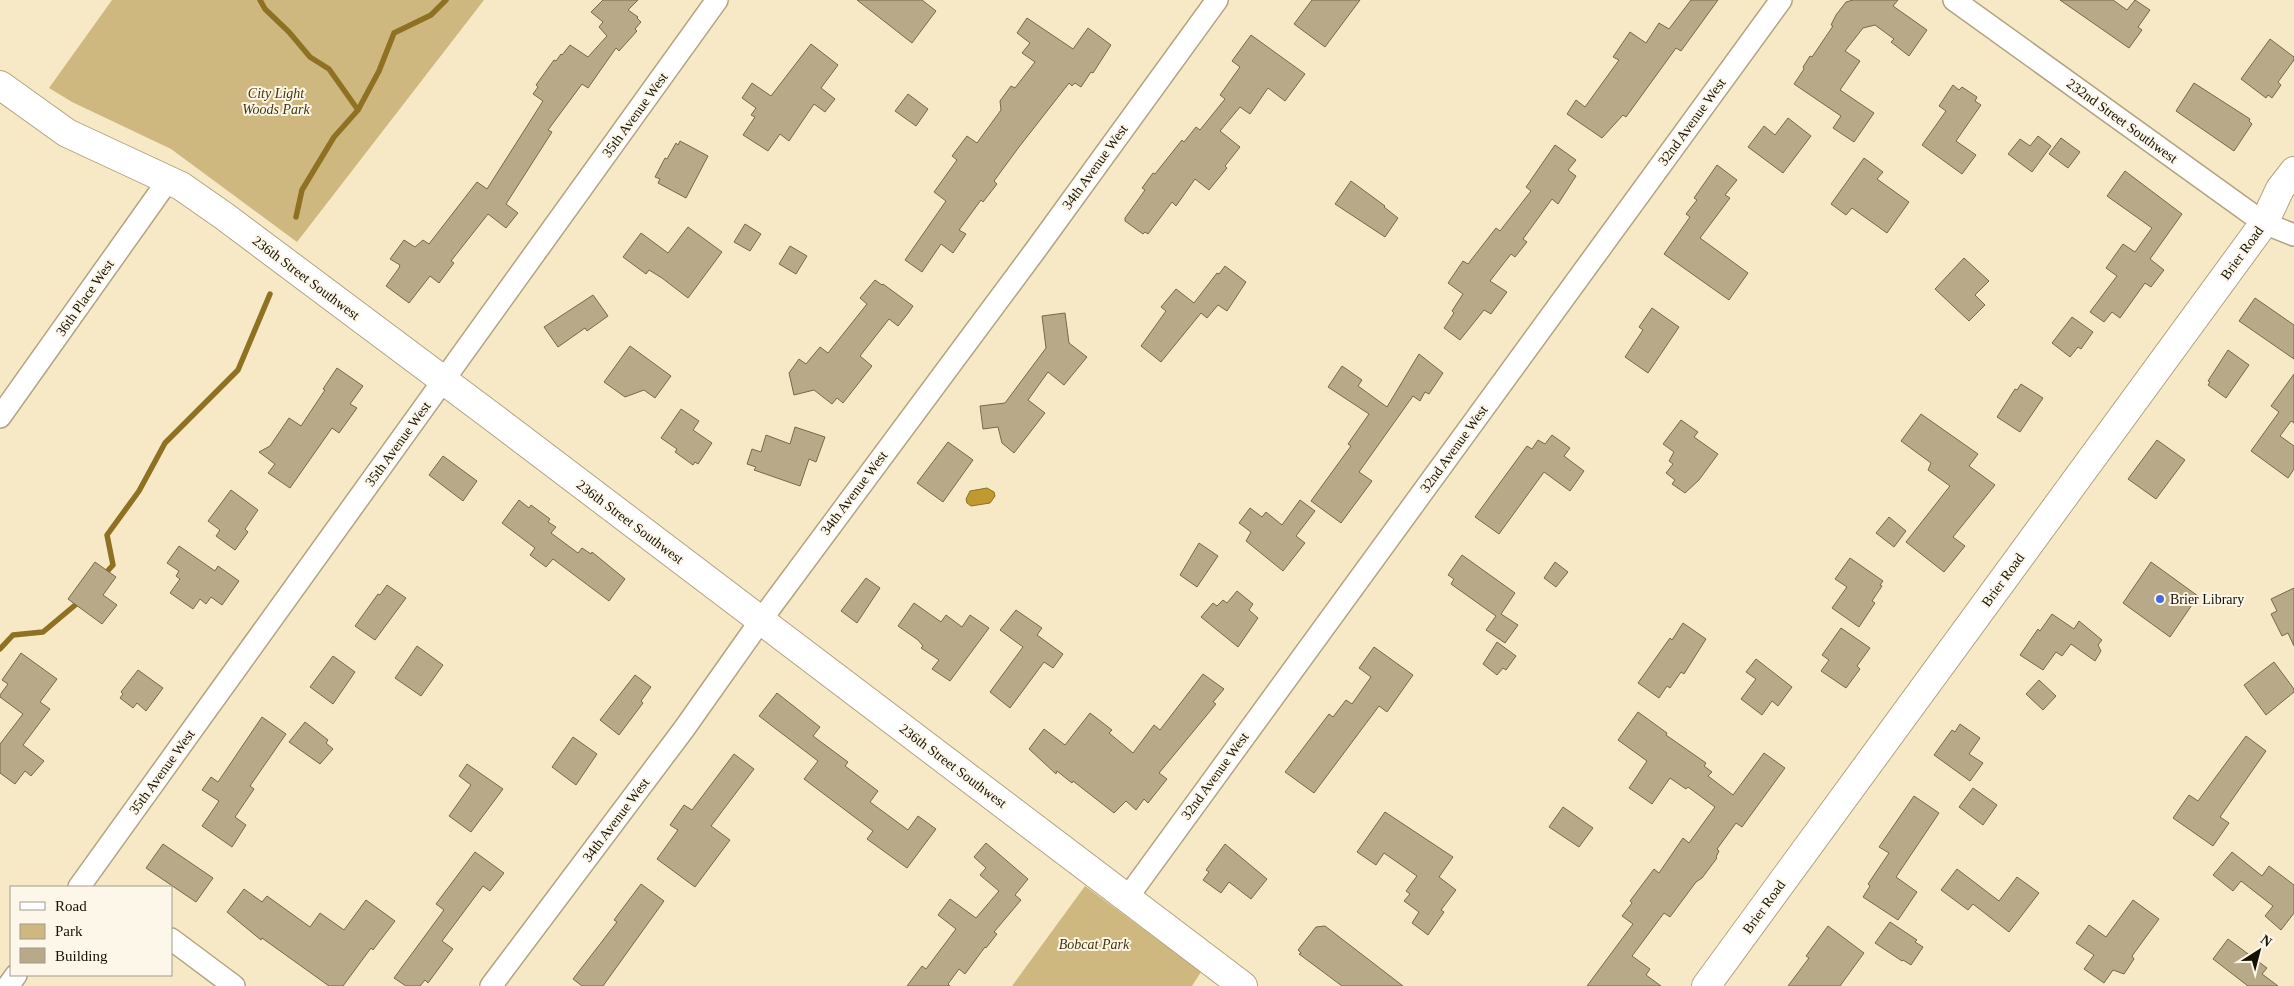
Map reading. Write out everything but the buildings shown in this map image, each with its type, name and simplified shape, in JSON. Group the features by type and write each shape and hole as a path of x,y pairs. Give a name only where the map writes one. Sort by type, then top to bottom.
{"street":[{"name":"35th Avenue West","path":"89,884 444,381 717,0"},
{"name":"34th Avenue West","path":"491,986 684,729 760,620 1037,248 1217,0"},
{"name":"32nd Avenue West","path":"1127,898 1781,0"},
{"name":"232nd Street Southwest","path":"1954,0 2264,222 2294,235"},
{"name":"236th Street Southwest","path":"0,85 67,132 169,180 224,216 1243,986"},
{"name":"Brier Road","path":"1706,986 2264,222 2280,189 2294,170"},
{"name":"36th Place West","path":"0,417 169,180"},
{"path":"172,940 234,986"}],"green space":[{"name":"City Light Woods Park","path":"112,0 484,0 297,242 171,149 72,102 49,88"},
{"name":"Bobcat Park","path":"1085,886 1201,972 1192,986 1012,986"}],"shaded area":[{"path":"987,488 994,492 995,496 990,503 971,506 967,503 966,499 970,491"}],"waterway":[{"path":"260,0 265,9 289,32 310,57 329,69 358,110"},
{"path":"296,217 302,190 334,137 358,110 379,71 394,33 431,15 446,0"},
{"path":"103,576 113,565 107,535 139,491 165,443 238,370 270,294"},
{"path":"0,649 13,635 43,632 80,601"}],"place":[{"name":"Brier Library","path":"2160,599"}]}
